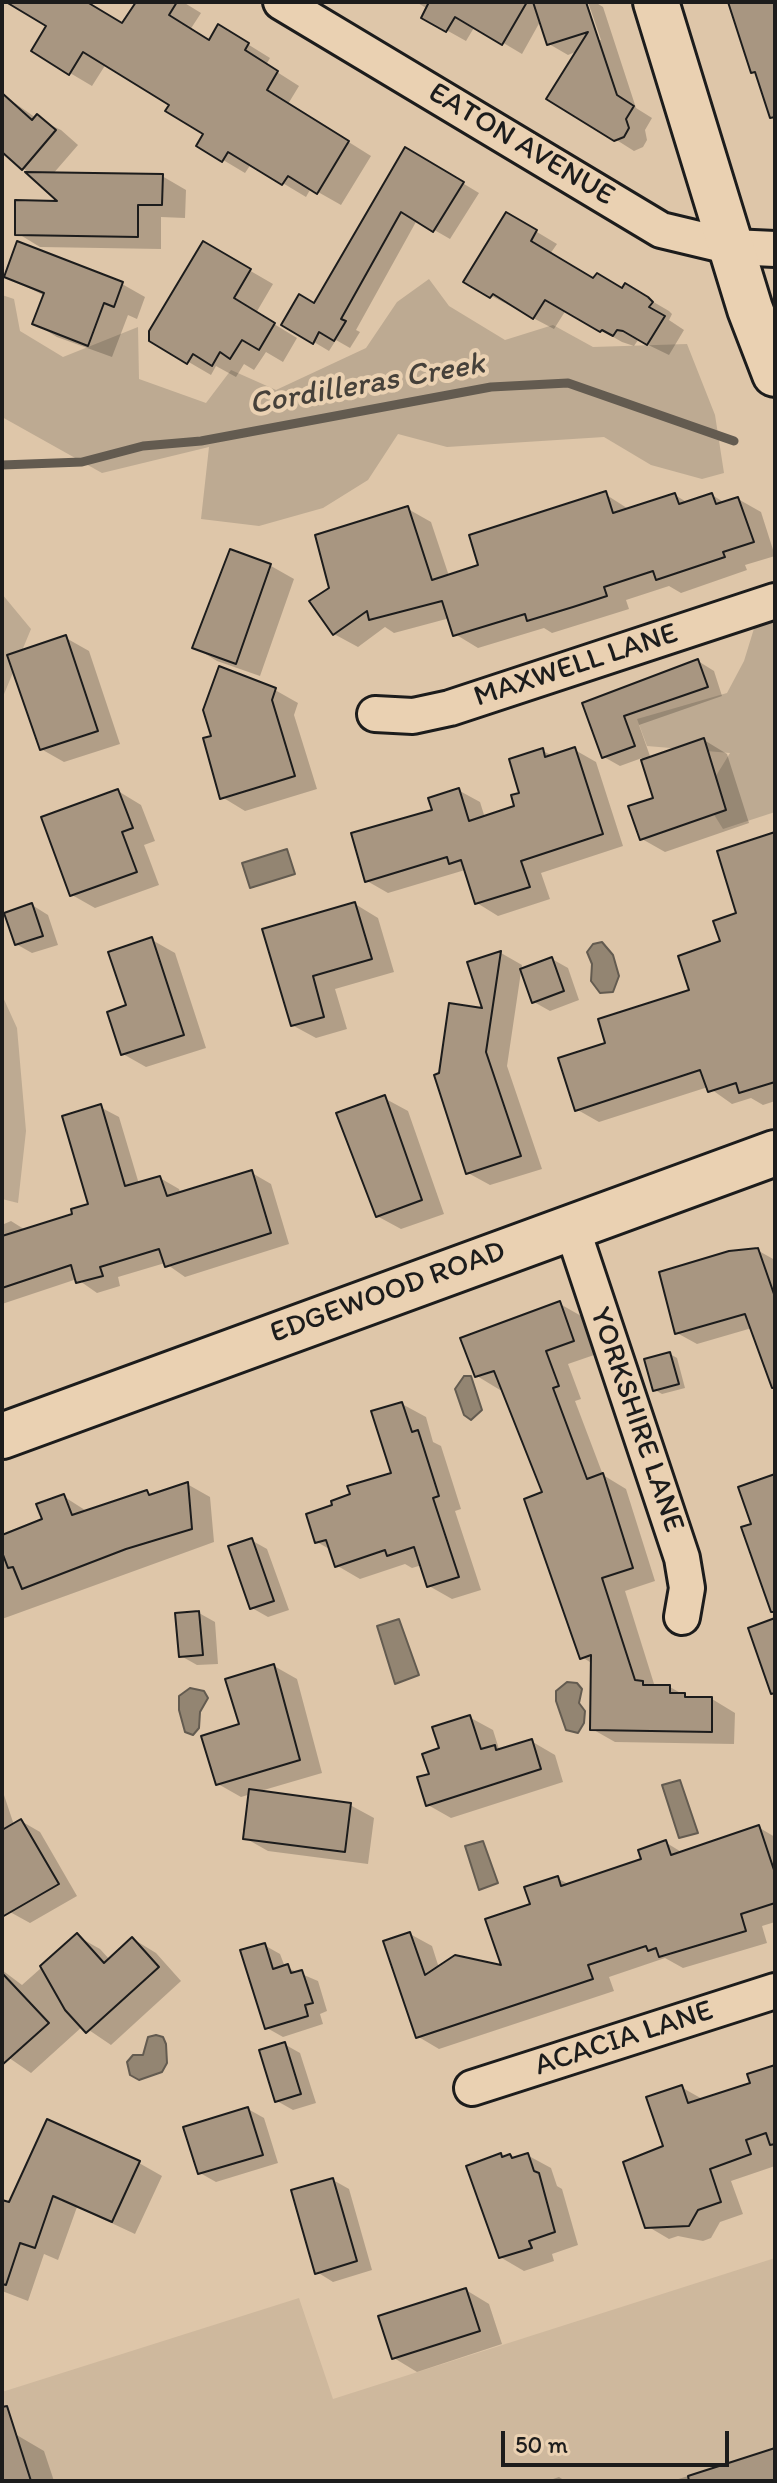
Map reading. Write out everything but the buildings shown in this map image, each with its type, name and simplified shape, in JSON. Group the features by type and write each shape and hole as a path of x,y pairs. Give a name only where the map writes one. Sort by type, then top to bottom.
{"main road":[{"path":"656,2 775,374"},
{"name":"EDGEWOOD ROAD","path":"2,1436 571,1225 775,1153"}],"street":[{"name":"EATON AVENUE","path":"281,2 661,230 732,247 775,249"},
{"name":"MAXWELL LANE","path":"375,714 413,716 450,708 775,601"},
{"name":"YORKSHIRE LANE","path":"571,1225 682,1558 687,1588 682,1617"},
{"name":"ACACIA LANE","path":"472,2088 775,1991"}],"shaded area":[{"path":"429,279 449,306 505,340 553,325 593,347 687,344 715,415 724,473 702,479 651,465 604,437 447,447 398,434 368,480 323,508 259,526 201,519 209,447 102,473 2,417 2,295 14,299 20,331 63,357 138,327 139,379 206,403 231,370 276,390 366,348 397,302"},
{"path":"2,594 31,629 2,699"},
{"path":"775,619 775,812 723,829 703,797 730,753 647,746 637,719 727,693 744,661 756,622"},
{"path":"287,849 295,874 250,888 242,863"},
{"path":"602,942 613,955 619,976 613,992 600,993 591,981 592,964 587,952 593,944"},
{"path":"2,995 17,1028 26,1131 18,1203 2,1199"},
{"path":"464,1376 471,1376 482,1410 471,1420 464,1415 455,1389"},
{"path":"399,1619 419,1675 395,1684 377,1626"},
{"path":"567,1682 577,1683 582,1689 579,1703 585,1711 584,1723 578,1733 566,1730 556,1701 556,1691"},
{"path":"190,1688 204,1691 208,1698 200,1712 199,1728 193,1735 185,1732 179,1710 179,1696"},
{"path":"680,1780 698,1833 679,1838 662,1785"},
{"path":"483,1841 498,1883 479,1890 465,1846"},
{"path":"148,2037 163,2037 166,2044 167,2063 162,2072 139,2080 130,2075 127,2062 133,2055 143,2055"},
{"path":"775,2258 775,2481 2,2481 2,2392 299,2298 333,2399"}],"waterway":[{"name":"Cordilleras Creek","path":"2,465 82,462 143,446 201,441 491,387 568,383 734,441"}]}
